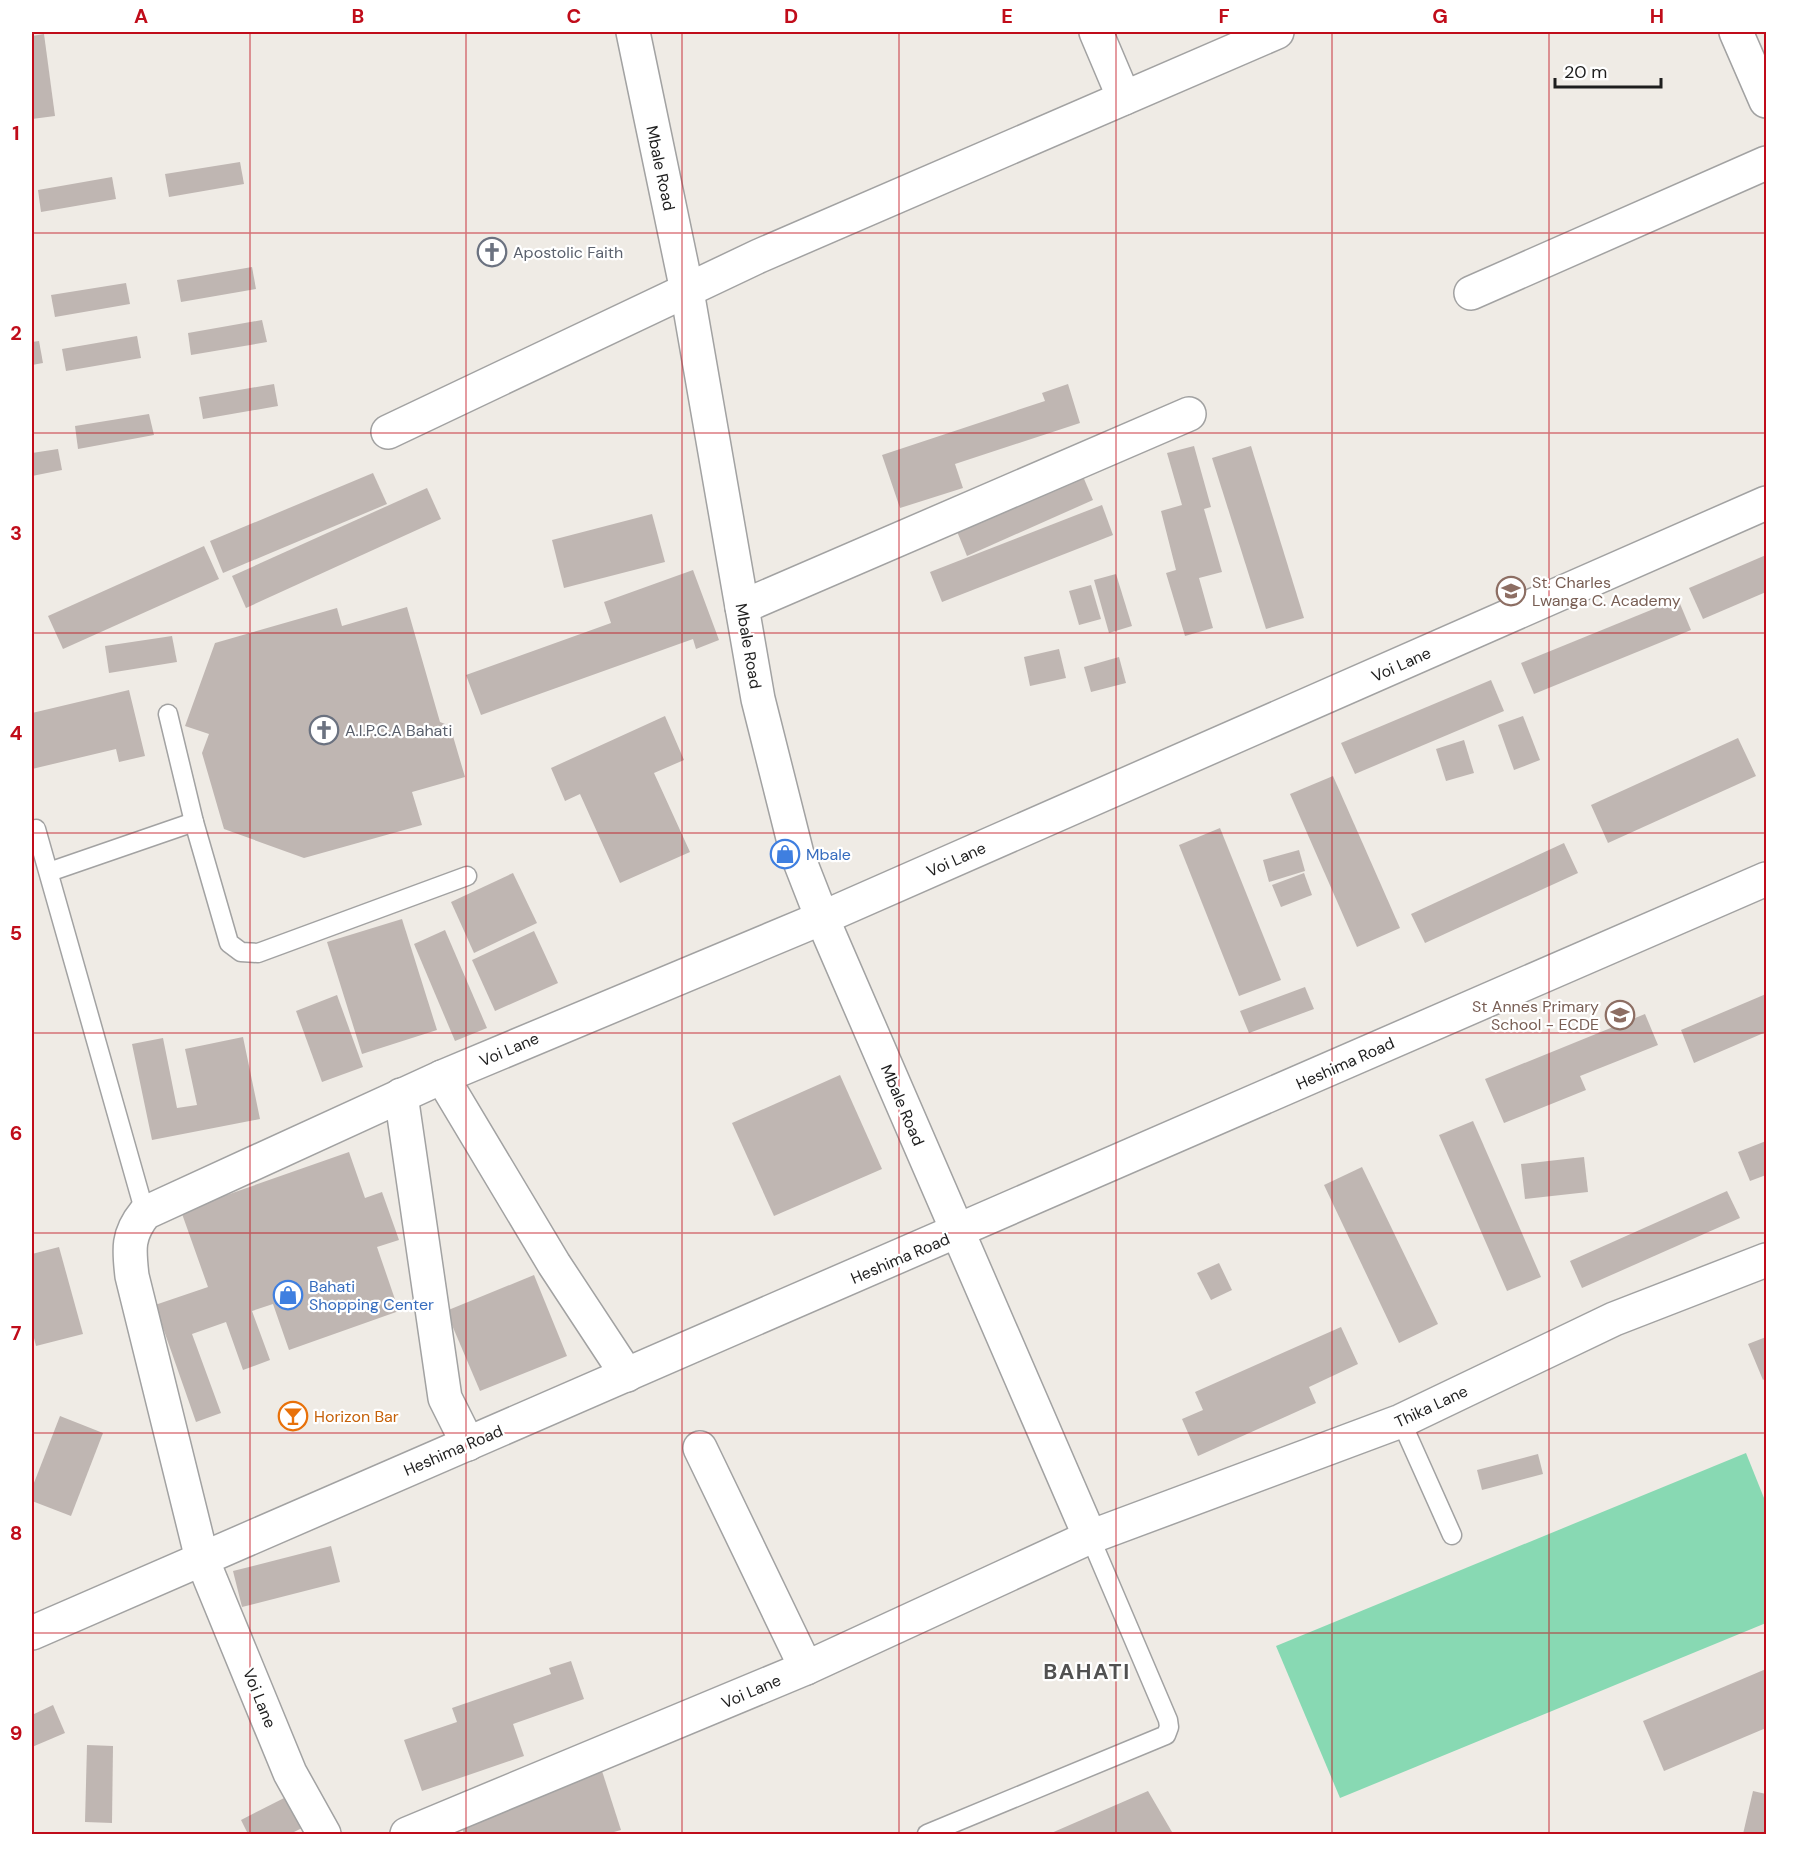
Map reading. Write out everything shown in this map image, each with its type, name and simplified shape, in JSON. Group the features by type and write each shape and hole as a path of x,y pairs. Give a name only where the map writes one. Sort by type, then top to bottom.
{"street":[{"name":"Mbale Road","path":"633,32 687,291 758,699 797,854 822,918 1090,1538"},
{"path":"1096,32 1124,98"},
{"path":"388,432 759,256 1277,32"},
{"path":"1736,32 1767,101"},
{"path":"1471,293 1767,163"},
{"path":"742,606 1189,414"},
{"name":"Voi Lane","path":"324,1834 290,1773 202,1559 132,1276 128,1245 137,1223 145,1214 442,1077 822,918 1767,503"},
{"name":"Heshima Road","path":"32,1633 1767,879"},
{"path":"442,1077 554,1264 627,1376"},
{"path":"401,1095 445,1398 468,1444"},
{"name":"Thika Lane","path":"1090,1538 1401,1421 1614,1319 1767,1260"},
{"path":"700,1448 806,1668"},
{"name":"Voi Lane","path":"407,1834 806,1668 1090,1538"}],"lane":[{"path":"168,714 194,822 229,943 241,952 258,953 467,876"},
{"path":"49,872 194,822"},
{"path":"36,829 145,1214"},
{"path":"1401,1421 1452,1535"},
{"path":"927,1834 1166,1734 1169,1727 1168,1720 1090,1538"}],"green space":[{"path":"1746,1453 1766,1503 1766,1623 1340,1798 1276,1646"}],"building":[{"path":"44,34 55,116 32,119 32,36"},
{"path":"240,162 244,184 169,197 165,174"},
{"path":"112,177 116,199 41,212 38,190"},
{"path":"252,267 256,289 181,302 177,280"},
{"path":"126,283 130,304 55,317 51,295"},
{"path":"262,320 267,342 191,355 188,333"},
{"path":"137,336 141,358 66,371 62,349"},
{"path":"39,341 43,363 32,365 32,342"},
{"path":"274,384 278,406 203,419 199,397"},
{"path":"1068,384 1080,423 955,464 963,488 900,508 882,455 1045,401 1042,393"},
{"path":"149,414 154,435 78,449 75,426"},
{"path":"1194,446 1211,507 1204,509 1222,572 1199,578 1213,628 1185,636 1166,573 1176,570 1161,511 1182,505 1167,453"},
{"path":"1251,446 1304,618 1266,629 1212,458"},
{"path":"58,449 62,470 32,476 32,453"},
{"path":"373,473 387,504 223,573 210,541"},
{"path":"1082,474 1093,500 967,556 956,529"},
{"path":"427,488 441,519 246,608 232,576"},
{"path":"1102,505 1113,535 942,602 930,572"},
{"path":"652,514 665,562 564,588 552,540"},
{"path":"204,546 219,579 63,649 48,616"},
{"path":"1766,555 1766,592 1703,619 1689,588"},
{"path":"693,570 719,640 696,649 693,639 481,715 466,675 611,623 604,602"},
{"path":"1116,574 1132,626 1109,633 1094,580"},
{"path":"1091,585 1101,619 1079,625 1069,591"},
{"path":"1678,599 1691,630 1534,694 1521,663"},
{"name":"A.I.P.C.A Bahati","path":"407,607 440,722 450,726 465,777 412,792 422,825 304,858 224,829 202,753 209,734 185,726 215,643 337,608 342,626"},
{"path":"172,636 177,662 109,673 105,646"},
{"path":"1059,649 1066,678 1030,686 1024,657"},
{"path":"1119,657 1126,683 1091,692 1084,667"},
{"path":"1491,680 1504,711 1355,774 1341,743"},
{"path":"129,690 145,756 119,762 116,749 32,769 32,713"},
{"path":"665,716 684,760 654,773 690,852 620,883 580,794 565,801 551,768"},
{"path":"1523,716 1540,760 1514,770 1498,725"},
{"path":"1738,738 1756,776 1608,843 1591,805"},
{"path":"1464,740 1474,773 1446,781 1436,749"},
{"path":"1333,776 1400,928 1357,947 1290,794"},
{"path":"1220,828 1281,980 1239,996 1179,845"},
{"path":"1564,843 1578,873 1425,943 1411,914"},
{"path":"1299,850 1305,871 1269,882 1263,860"},
{"path":"513,873 537,923 474,953 451,902"},
{"path":"1304,873 1312,895 1281,907 1272,885"},
{"path":"402,919 437,1030 362,1054 327,942"},
{"path":"445,930 487,1028 455,1041 414,944"},
{"path":"534,931 558,983 495,1011 472,960"},
{"path":"1305,987 1314,1009 1249,1033 1240,1011"},
{"path":"1766,994 1766,1032 1694,1063 1681,1030"},
{"path":"337,995 363,1067 322,1082 296,1011"},
{"path":"1645,1014 1658,1045 1580,1076 1586,1090 1504,1123 1485,1079"},
{"path":"243,1037 260,1119 152,1140 132,1044 163,1038 177,1108 197,1105 185,1049"},
{"path":"840,1075 882,1169 774,1216 732,1123"},
{"path":"1473,1121 1541,1277 1507,1291 1439,1135"},
{"path":"1766,1141 1766,1175 1750,1181 1738,1152"},
{"name":"Bahati Shopping Center","path":"349,1152 365,1198 382,1192 399,1240 377,1247 399,1311 289,1350 273,1304 252,1311 270,1360 243,1370 226,1322 192,1334 221,1413 196,1422 155,1305 208,1287 181,1211"},
{"path":"1584,1157 1588,1192 1525,1199 1521,1164"},
{"path":"1362,1167 1438,1324 1399,1343 1324,1185"},
{"path":"1727,1191 1740,1218 1582,1288 1570,1261"},
{"path":"59,1247 83,1334 36,1346 32,1330 32,1254"},
{"path":"1219,1263 1232,1290 1211,1300 1197,1273"},
{"path":"534,1275 567,1356 480,1391 446,1311"},
{"path":"1341,1327 1358,1364 1309,1387 1316,1403 1198,1456 1182,1419 1203,1410 1195,1392"},
{"path":"1766,1337 1766,1378 1763,1380 1748,1344"},
{"path":"60,1416 103,1433 71,1516 32,1501 32,1488"},
{"path":"1538,1454 1543,1474 1482,1490 1477,1470"},
{"path":"331,1546 340,1582 242,1607 233,1571"},
{"path":"571,1661 584,1699 513,1724 524,1756 422,1791 404,1740 457,1722 452,1708 551,1674 549,1668"},
{"path":"1766,1669 1766,1728 1664,1771 1643,1721"},
{"path":"53,1705 65,1733 32,1747 32,1715"},
{"path":"87,1745 113,1746 112,1823 85,1822"},
{"path":"602,1771 621,1830 607,1834 464,1834 459,1818"},
{"path":"1148,1791 1172,1832 1167,1834 1049,1834"},
{"path":"1753,1791 1766,1794 1766,1834 1743,1834"},
{"path":"292,1794 308,1825 290,1834 248,1834 241,1820"}],"place":[{"name":"Apostolic Faith","path":"492,252"},
{"name":"St. Charles Lwanga C. Academy","path":"1511,591"},
{"name":"A.I.P.C.A Bahati","path":"324,730"},
{"name":"Mbale","path":"785,854"},
{"name":"St Annes Primary School - ECDE","path":"1620,1015"},
{"name":"Bahati Shopping Center","path":"288,1295"},
{"name":"Horizon Bar","path":"293,1416"}],"district":[{"name":"BAHATI","path":"1087,1671"}]}
